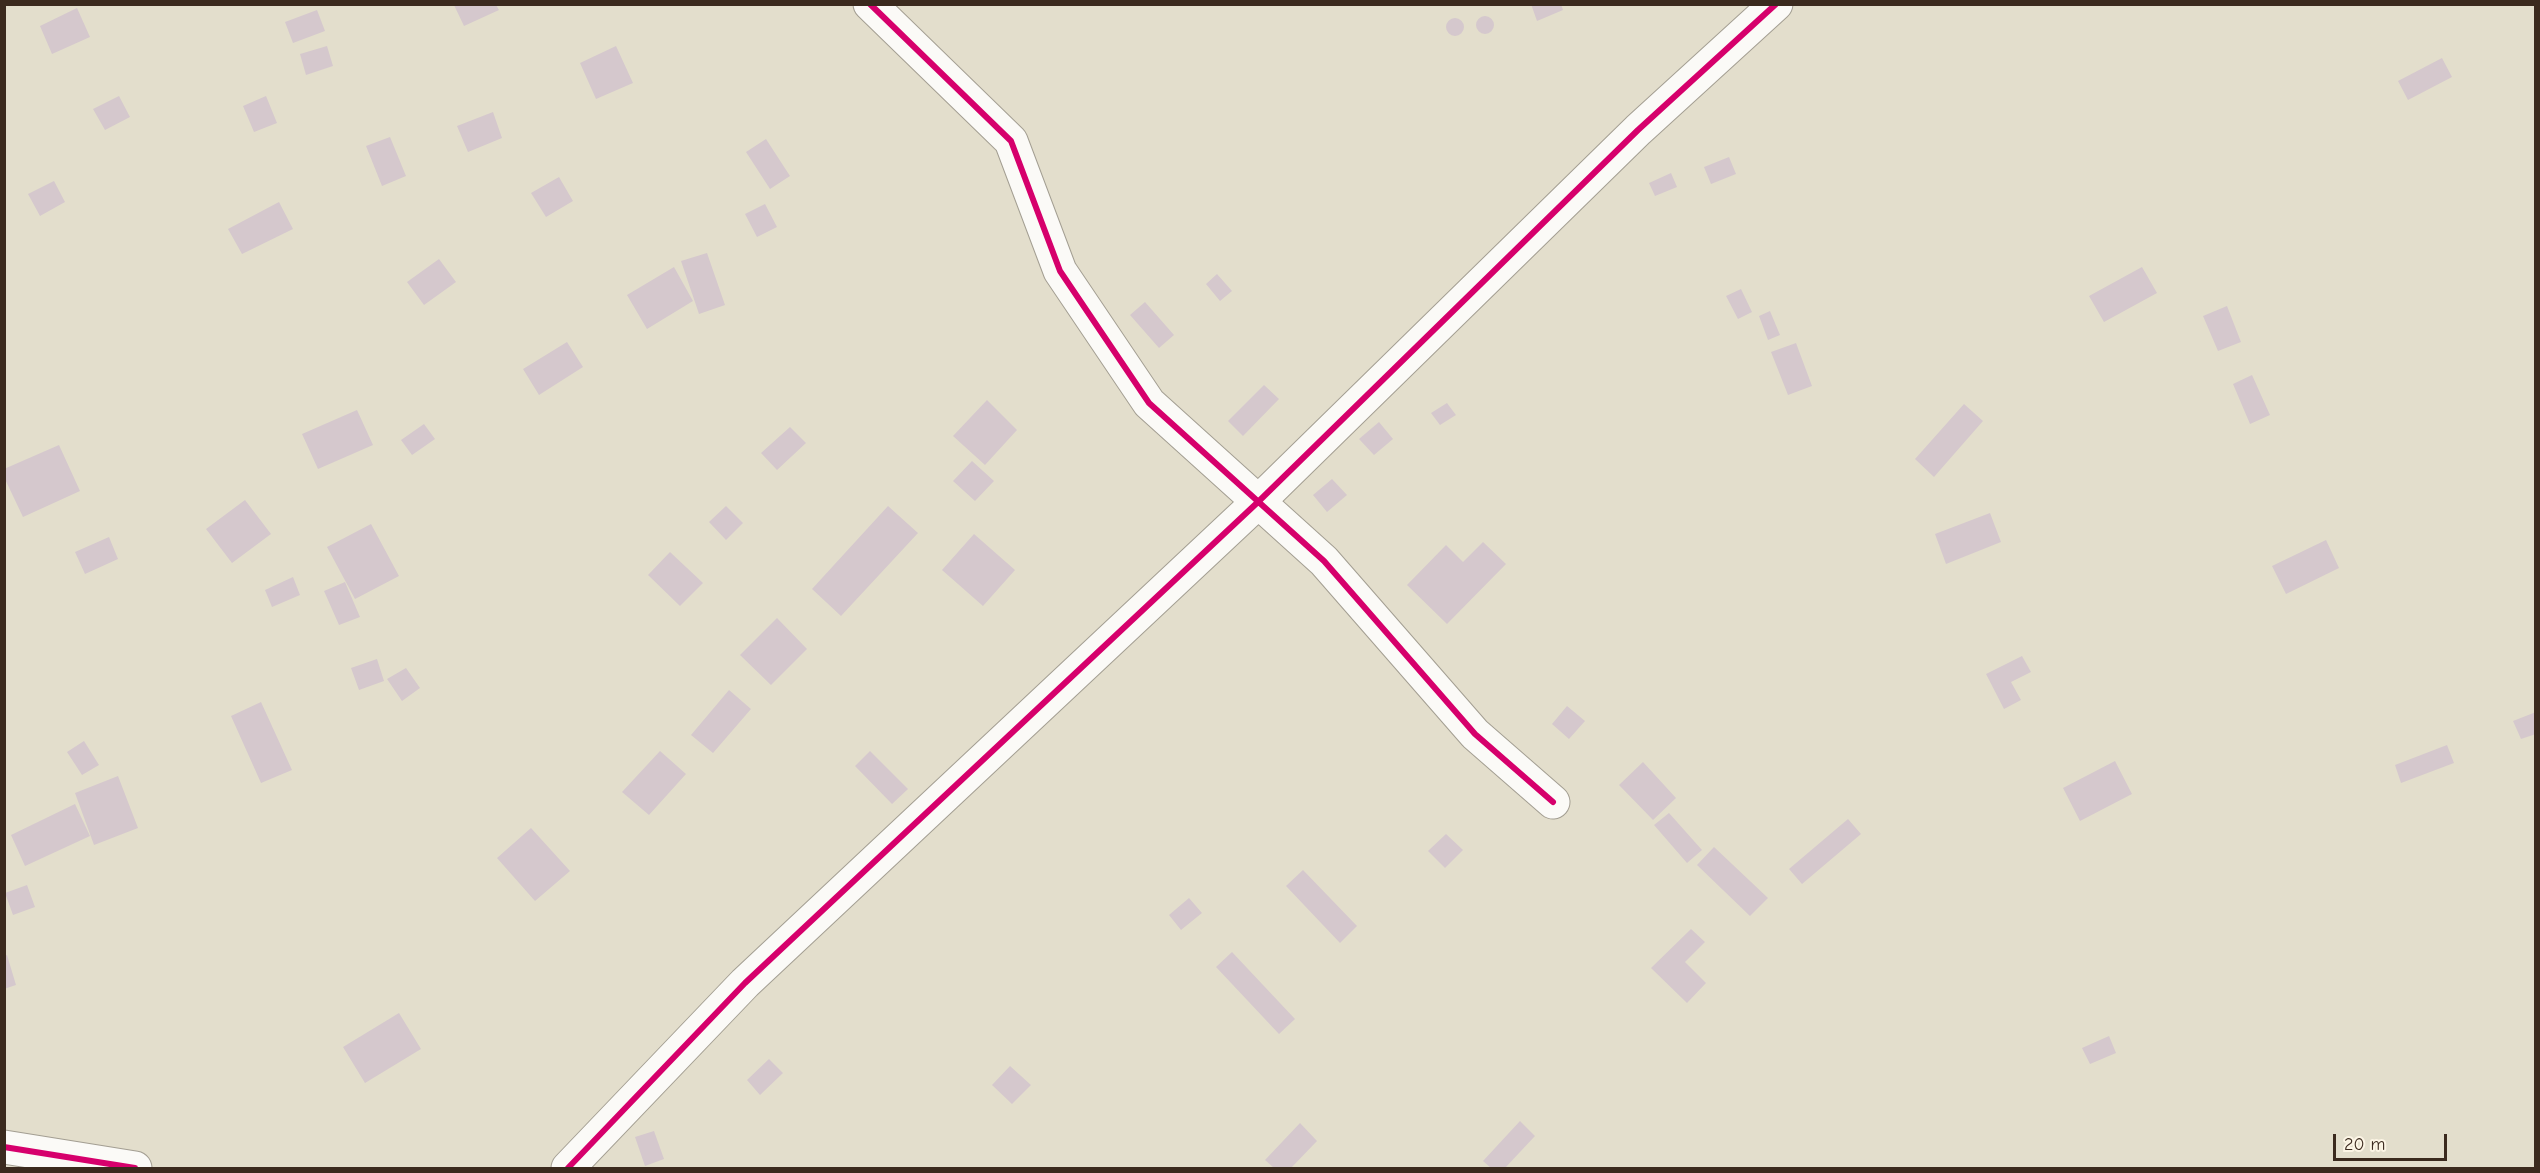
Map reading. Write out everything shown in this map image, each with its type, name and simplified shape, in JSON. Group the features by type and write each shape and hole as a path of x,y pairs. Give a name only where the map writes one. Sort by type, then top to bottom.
{"street":[{"path":"870,4 1011,141 1060,272 1149,403 1324,561 1475,734 1553,802"},
{"path":"568,1168 745,983 1258,502 1638,130 1776,4"},
{"path":"4,1147 135,1168"}],"building":[{"path":"1531,4 1561,4 1563,10 1537,21"},
{"path":"454,5 496,5 499,10 464,26"},
{"path":"77,8 90,37 52,54 40,26"},
{"path":"317,10 325,31 293,43 285,22"},
{"path":"1485,16 1491,19 1494,25 1491,31 1485,34 1479,31 1476,25 1479,19"},
{"path":"1455,18 1461,21 1464,27 1461,33 1455,36 1449,33 1446,27 1449,21"},
{"path":"327,46 333,66 306,75 300,54"},
{"path":"616,46 633,83 596,99 580,63"},
{"path":"2442,58 2452,77 2408,100 2398,81"},
{"path":"119,96 130,117 105,130 93,109"},
{"path":"266,96 277,123 254,132 243,106"},
{"path":"493,112 502,138 468,152 457,126"},
{"path":"390,137 406,176 382,186 366,146"},
{"path":"766,139 790,176 770,189 746,152"},
{"path":"1729,157 1736,174 1711,184 1704,167"},
{"path":"1671,173 1677,187 1655,196 1649,183"},
{"path":"559,177 573,201 546,217 531,193"},
{"path":"54,181 65,202 40,216 28,194"},
{"path":"279,202 293,229 242,254 228,229"},
{"path":"765,204 777,227 757,237 745,214"},
{"path":"707,253 725,305 699,314 681,261"},
{"path":"439,259 456,282 424,305 407,282"},
{"path":"674,267 693,301 647,329 627,295"},
{"path":"2142,267 2157,293 2104,322 2089,296"},
{"path":"1217,274 1232,291 1220,301 1206,284"},
{"path":"1741,289 1752,312 1738,319 1726,296"},
{"path":"1145,302 1174,335 1159,348 1130,315"},
{"path":"2227,306 2241,342 2218,351 2203,316"},
{"path":"1770,311 1780,335 1768,340 1759,316"},
{"path":"567,342 583,367 539,395 523,369"},
{"path":"1796,343 1812,386 1788,395 1771,352"},
{"path":"2252,375 2270,415 2250,424 2233,384"},
{"path":"1264,385 1279,399 1243,436 1228,421"},
{"path":"987,400 1017,430 985,465 953,436"},
{"path":"1447,403 1456,415 1440,425 1431,413"},
{"path":"1964,404 1983,421 1934,477 1915,459"},
{"path":"357,410 373,445 318,469 302,434"},
{"path":"1379,422 1393,439 1374,455 1359,439"},
{"path":"424,424 435,439 412,455 401,440"},
{"path":"790,427 806,443 777,470 761,453"},
{"path":"59,445 80,491 23,517 4,477 4,469"},
{"path":"972,461 994,481 975,501 953,481"},
{"path":"1332,479 1347,495 1327,512 1313,495"},
{"path":"245,500 271,534 232,563 206,529"},
{"path":"726,506 743,523 726,540 709,522"},
{"path":"888,506 918,533 841,616 812,589"},
{"path":"1990,513 2001,542 1946,564 1935,534"},
{"path":"371,524 399,576 355,599 327,547"},
{"path":"974,534 1015,570 983,606 942,570"},
{"path":"109,537 118,559 85,574 75,552"},
{"path":"2326,540 2339,568 2286,594 2272,566"},
{"path":"1483,542 1506,564 1447,624 1407,585 1446,545 1463,562"},
{"path":"670,552 703,583 680,606 648,575"},
{"path":"293,577 300,595 272,607 265,590"},
{"path":"345,582 360,617 339,625 324,591"},
{"path":"777,618 807,649 771,685 740,655"},
{"path":"2022,656 2031,672 2011,682 2021,700 2004,709 1986,674"},
{"path":"377,659 384,681 359,690 351,668"},
{"path":"406,668 420,688 402,701 387,679"},
{"path":"729,690 751,709 713,753 691,735"},
{"path":"261,702 292,770 261,783 231,716"},
{"path":"1567,706 1585,721 1569,739 1552,724"},
{"path":"2536,712 2536,734 2521,739 2513,721"},
{"path":"84,741 99,765 82,775 67,752"},
{"path":"2447,745 2454,763 2401,783 2395,765"},
{"path":"660,751 686,774 649,815 622,792"},
{"path":"870,751 908,789 892,804 855,766"},
{"path":"2115,761 2132,794 2080,821 2063,788"},
{"path":"1643,762 1676,798 1653,820 1619,785"},
{"path":"118,776 138,828 94,845 75,793"},
{"path":"75,804 90,836 25,866 11,835"},
{"path":"1669,813 1702,850 1687,863 1654,825"},
{"path":"1848,819 1861,834 1802,884 1789,869"},
{"path":"531,828 570,871 535,901 497,858"},
{"path":"1446,834 1463,850 1445,868 1428,851"},
{"path":"1714,847 1768,898 1750,916 1697,865"},
{"path":"1303,870 1357,926 1340,943 1286,886"},
{"path":"27,885 35,907 13,915 5,893"},
{"path":"1189,898 1202,913 1181,930 1169,915"},
{"path":"1691,929 1705,942 1685,962 1706,983 1687,1003 1651,968"},
{"path":"1232,952 1295,1019 1279,1034 1216,967"},
{"path":"7,955 16,985 4,989 4,956"},
{"path":"399,1013 421,1049 365,1083 343,1047"},
{"path":"2109,1036 2116,1053 2090,1064 2082,1048"},
{"path":"769,1059 783,1073 760,1095 747,1080"},
{"path":"1010,1066 1031,1085 1012,1104 992,1085"},
{"path":"1520,1121 1535,1136 1505,1168 1491,1168 1483,1161"},
{"path":"1300,1123 1317,1141 1291,1168 1274,1168 1265,1160"},
{"path":"654,1131 664,1159 645,1166 635,1137"}],"cycle path":[{"path":"870,4 1011,141 1060,271 1149,403 1324,561 1475,734 1553,802"},
{"path":"568,1168 745,983 1258,502 1638,130 1776,4"},
{"path":"4,1147 135,1168"}]}
